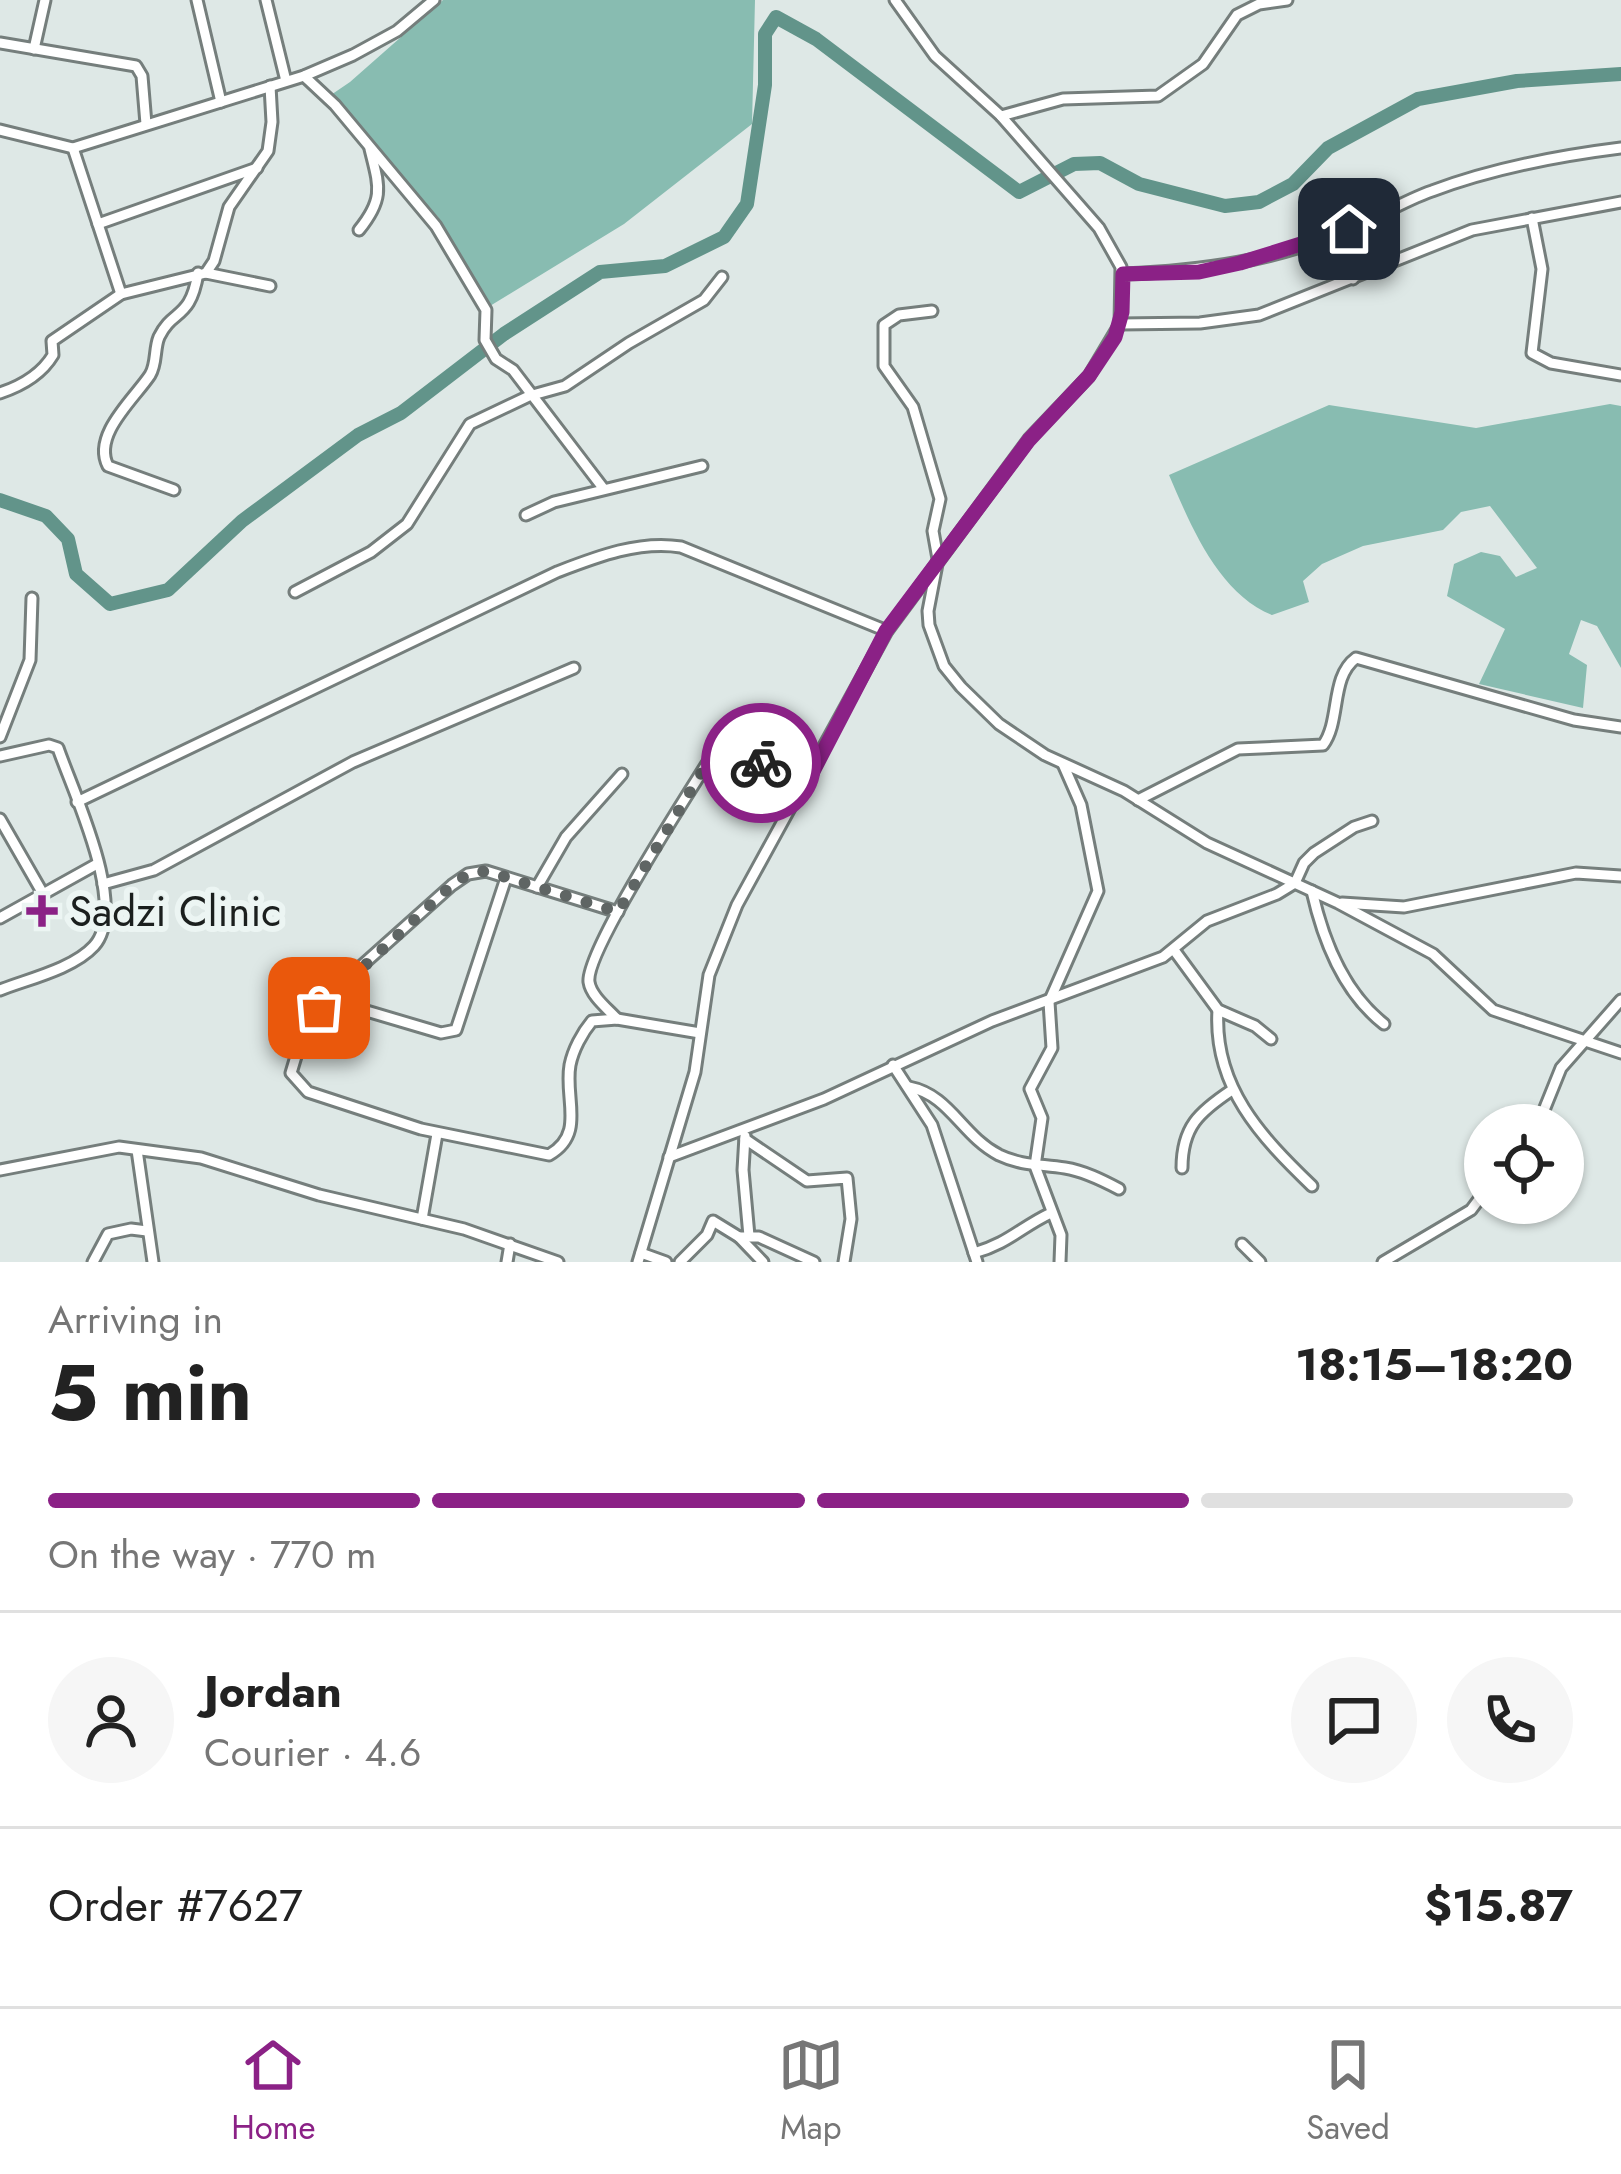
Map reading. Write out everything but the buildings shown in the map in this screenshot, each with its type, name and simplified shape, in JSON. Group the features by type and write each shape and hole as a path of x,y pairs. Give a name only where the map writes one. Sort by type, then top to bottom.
{"street":[{"path":"34,49 45,0"},
{"path":"197,0 221,102"},
{"path":"266,0 286,81"},
{"path":"0,130 74,148 304,76 397,32 434,0"},
{"path":"666,1262 640,1258 695,1072 709,975 724,932 886,631 1029,440 1089,376 1120,324 1123,274 1099,227 1001,116 934,56 895,0"},
{"path":"1001,116 1063,99 1158,96 1203,64 1237,15 1259,4 1287,0"},
{"path":"0,43 136,66 142,76 146,124"},
{"path":"304,76 369,144 447,243 485,310 485,340 496,359 513,370 603,488"},
{"path":"174,490 108,466 104,453 119,416 150,374 160,336 191,304 202,273 214,261 229,207 260,167 272,137 270,86"},
{"path":"359,230 372,212 380,184 369,144"},
{"path":"74,148 121,294"},
{"path":"1123,274 1220,268 1349,229 1451,185 1540,160 1621,148"},
{"path":"98,224 260,167"},
{"path":"1120,324 1200,323 1258,315 1459,234 1621,202"},
{"path":"1532,218 1542,269 1532,353 1551,363 1621,375"},
{"path":"1349,229 1353,279"},
{"path":"0,393 44,368 53,355 52,341 121,294 202,273 270,286"},
{"path":"295,592 395,535 426,498 467,428 529,396 565,386 704,300 722,277"},
{"path":"932,311 895,317 884,325 882,338 884,366 913,407 940,499 933,531 938,559 928,618 944,666 999,724 1063,764 1138,800 1207,843 1338,903 1433,955 1493,1010 1621,1054"},
{"path":"526,514 603,488 702,466"},
{"path":"77,802 468,614 574,566 626,550 665,544 681,548 886,631"},
{"path":"0,737 30,660 32,598"},
{"path":"1138,800 1238,749 1323,745 1332,729 1344,670 1355,658 1574,720 1621,727"},
{"path":"103,884 154,869 353,762 574,668"},
{"path":"0,756 49,745 58,748 103,884 105,912 97,943 76,958 0,990"},
{"path":"616,1019 591,989 589,978 618,912 712,759 731,755 810,777"},
{"path":"1060,1262 1062,1241 1035,1166 1042,1118 1030,1089 1052,1048 1049,1002 1098,891 1081,805 1063,764"},
{"path":"537,887 566,837 622,773"},
{"path":"0,819 42,892"},
{"path":"669,1156 744,1135 992,1021 1174,950 1207,922 1258,904 1295,883 1307,858 1354,826 1372,821"},
{"path":"0,918 97,864"},
{"path":"618,912 486,871 468,874 326,999 296,1048 291,1072 299,1086 437,1133 539,1154 555,1151 568,1140 572,1125 569,1073 573,1055 592,1021 616,1019 700,1033"},
{"path":"1338,903 1404,907 1576,873 1621,876"},
{"path":"326,999 441,1034 456,1030 506,878"},
{"path":"1312,891 1338,965 1364,1006 1384,1024"},
{"path":"1174,950 1219,1010 1271,1039"},
{"path":"1547,1104 1562,1068 1621,1000"},
{"path":"1219,1010 1218,1042 1232,1090 1269,1144 1312,1186"},
{"path":"893,1065 932,1125 976,1257 1051,1213"},
{"path":"909,1087 944,1103 969,1136 997,1154 1035,1166 1074,1169 1119,1189"},
{"path":"1182,1168 1183,1145 1195,1116 1232,1090"},
{"path":"422,1219 437,1133"},
{"path":"744,1135 744,1236 763,1262"},
{"path":"744,1135 806,1181 847,1178 851,1219 844,1262"},
{"path":"0,1170 99,1149 220,1162 319,1195 510,1244 558,1262"},
{"path":"137,1150 153,1262"},
{"path":"1384,1262 1464,1213"},
{"path":"680,1262 707,1235 712,1221 814,1262"},
{"path":"93,1262 108,1234 130,1228 147,1231"},
{"path":"507,1262 510,1244"},
{"path":"1242,1244 1260,1262"}],"green space":[{"path":"443,0 755,0 752,124 624,224 485,309 438,217 325,99"},
{"path":"1610,404 1621,406 1621,668 1597,626 1581,620 1569,654 1587,665 1583,708 1479,684 1505,629 1447,596 1454,564 1481,552 1500,556 1516,577 1537,568 1490,506 1461,512 1443,530 1363,546 1322,564 1303,581 1309,602 1272,615 1253,605 1221,574 1169,475 1329,405 1476,428"}],"waterway":[{"path":"0,500 46,516 68,539 76,574 110,604 168,590 242,521 358,435 401,413 504,334 600,272 665,266 724,237 747,204 765,85 765,34 776,17 816,39 1019,192 1074,164 1100,163 1139,184 1225,206 1259,202 1293,184 1328,148 1418,99 1517,81 1621,74"}],"way so far":[{"path":"319,1008 435,899 475,871 618,912 708,762 724,754 761,763"}],"place":[{"name":"Sadzi Clinic","path":"42,911"}],"route":[{"path":"761,763 810,777 886,631 1036,430 1089,376 1115,337 1122,312 1123,274 1199,272 1349,229"}]}
